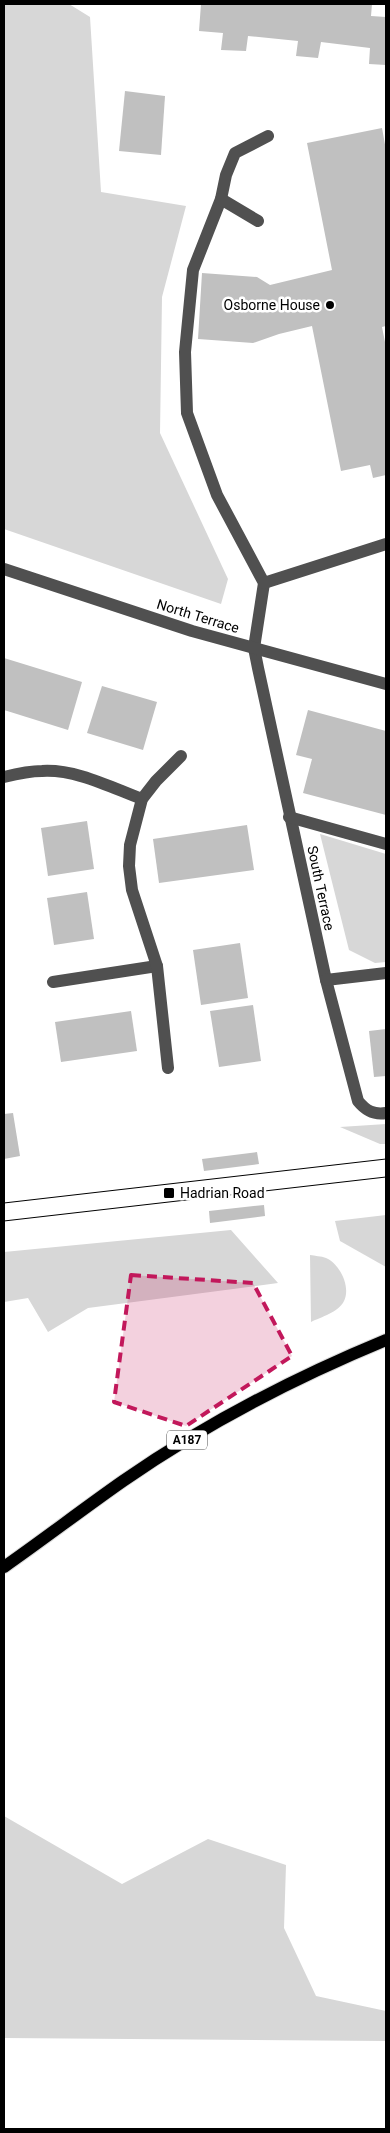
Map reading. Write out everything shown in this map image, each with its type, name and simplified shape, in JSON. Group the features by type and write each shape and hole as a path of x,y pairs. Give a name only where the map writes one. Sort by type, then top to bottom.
{"main road":[{"name":"A187","path":"4,1568 123,1480 188,1439 268,1393 342,1358 386,1340"}],"street":[{"path":"254,648 264,583 217,495 187,413 185,352 193,270 221,199 226,175 236,154 268,136"},
{"path":"221,199 258,221"},
{"path":"264,583 386,544"},
{"name":"North Terrace","path":"4,569 192,631 386,684"},
{"name":"South Terrace","path":"254,648 326,980 358,1101 364,1108 373,1113 386,1113"},
{"path":"168,1068 157,966 132,890 129,866 130,844 142,799 156,781 181,756"},
{"path":"4,777 44,770 60,772 78,775 142,799"},
{"path":"290,817 386,844"},
{"path":"53,982 157,966"},
{"path":"326,980 386,973"}],"highlighted area":[{"path":"131,1275 253,1283 292,1356 186,1426 114,1402"}],"shaded area":[{"path":"4,4 69,4 90,17 101,192 186,206 162,297 160,433 228,579 221,604 4,529"},
{"path":"320,834 386,854 386,962 375,963 349,950"},
{"path":"386,1124 386,1144 380,1144 340,1127"},
{"path":"386,1215 386,1267 340,1241 335,1221"},
{"path":"231,1230 278,1283 88,1308 48,1332 28,1298 4,1302 4,1252"},
{"path":"310,1255 326,1258 336,1265 343,1276 346,1289 342,1305 329,1314 311,1322"},
{"path":"4,1816 122,1884 208,1839 286,1865 284,1928 316,1996 386,2011 386,2041 4,2038"}],"building":[{"path":"201,4 372,4 371,16 386,17 386,65 369,64 370,48 321,42 318,58 296,56 298,41 248,36 246,51 221,50 223,33 199,31"},
{"path":"125,91 165,96 161,155 119,151"},
{"name":"Osborne House","path":"382,128 386,150 386,326 382,327 386,347 386,475 373,478 370,465 341,471 312,326 253,343 198,339 202,273 257,277 270,285 332,270 307,143"},
{"path":"4,658 82,682 68,730 4,710"},
{"path":"102,686 157,702 143,750 87,733"},
{"path":"308,710 386,731 386,815 303,793 312,759 296,755"},
{"path":"87,821 94,869 48,876 41,828"},
{"path":"247,825 254,870 159,883 153,839"},
{"path":"87,892 94,939 54,945 47,898"},
{"path":"240,943 248,998 201,1005 193,950"},
{"path":"253,1005 261,1061 219,1067 210,1011"},
{"path":"131,1011 137,1051 61,1062 55,1022"},
{"path":"386,1029 386,1076 374,1077 369,1031"},
{"path":"13,1113 20,1156 4,1159 4,1114"},
{"path":"257,1152 259,1164 204,1171 202,1159"},
{"path":"264,1205 265,1216 210,1223 209,1211"}],"tram line":[{"path":"4,1203 386,1159"},
{"path":"4,1221 386,1177"}],"place":[{"name":"Osborne House","path":"330,305"},
{"name":"Hadrian Road","path":"169,1193"}]}
